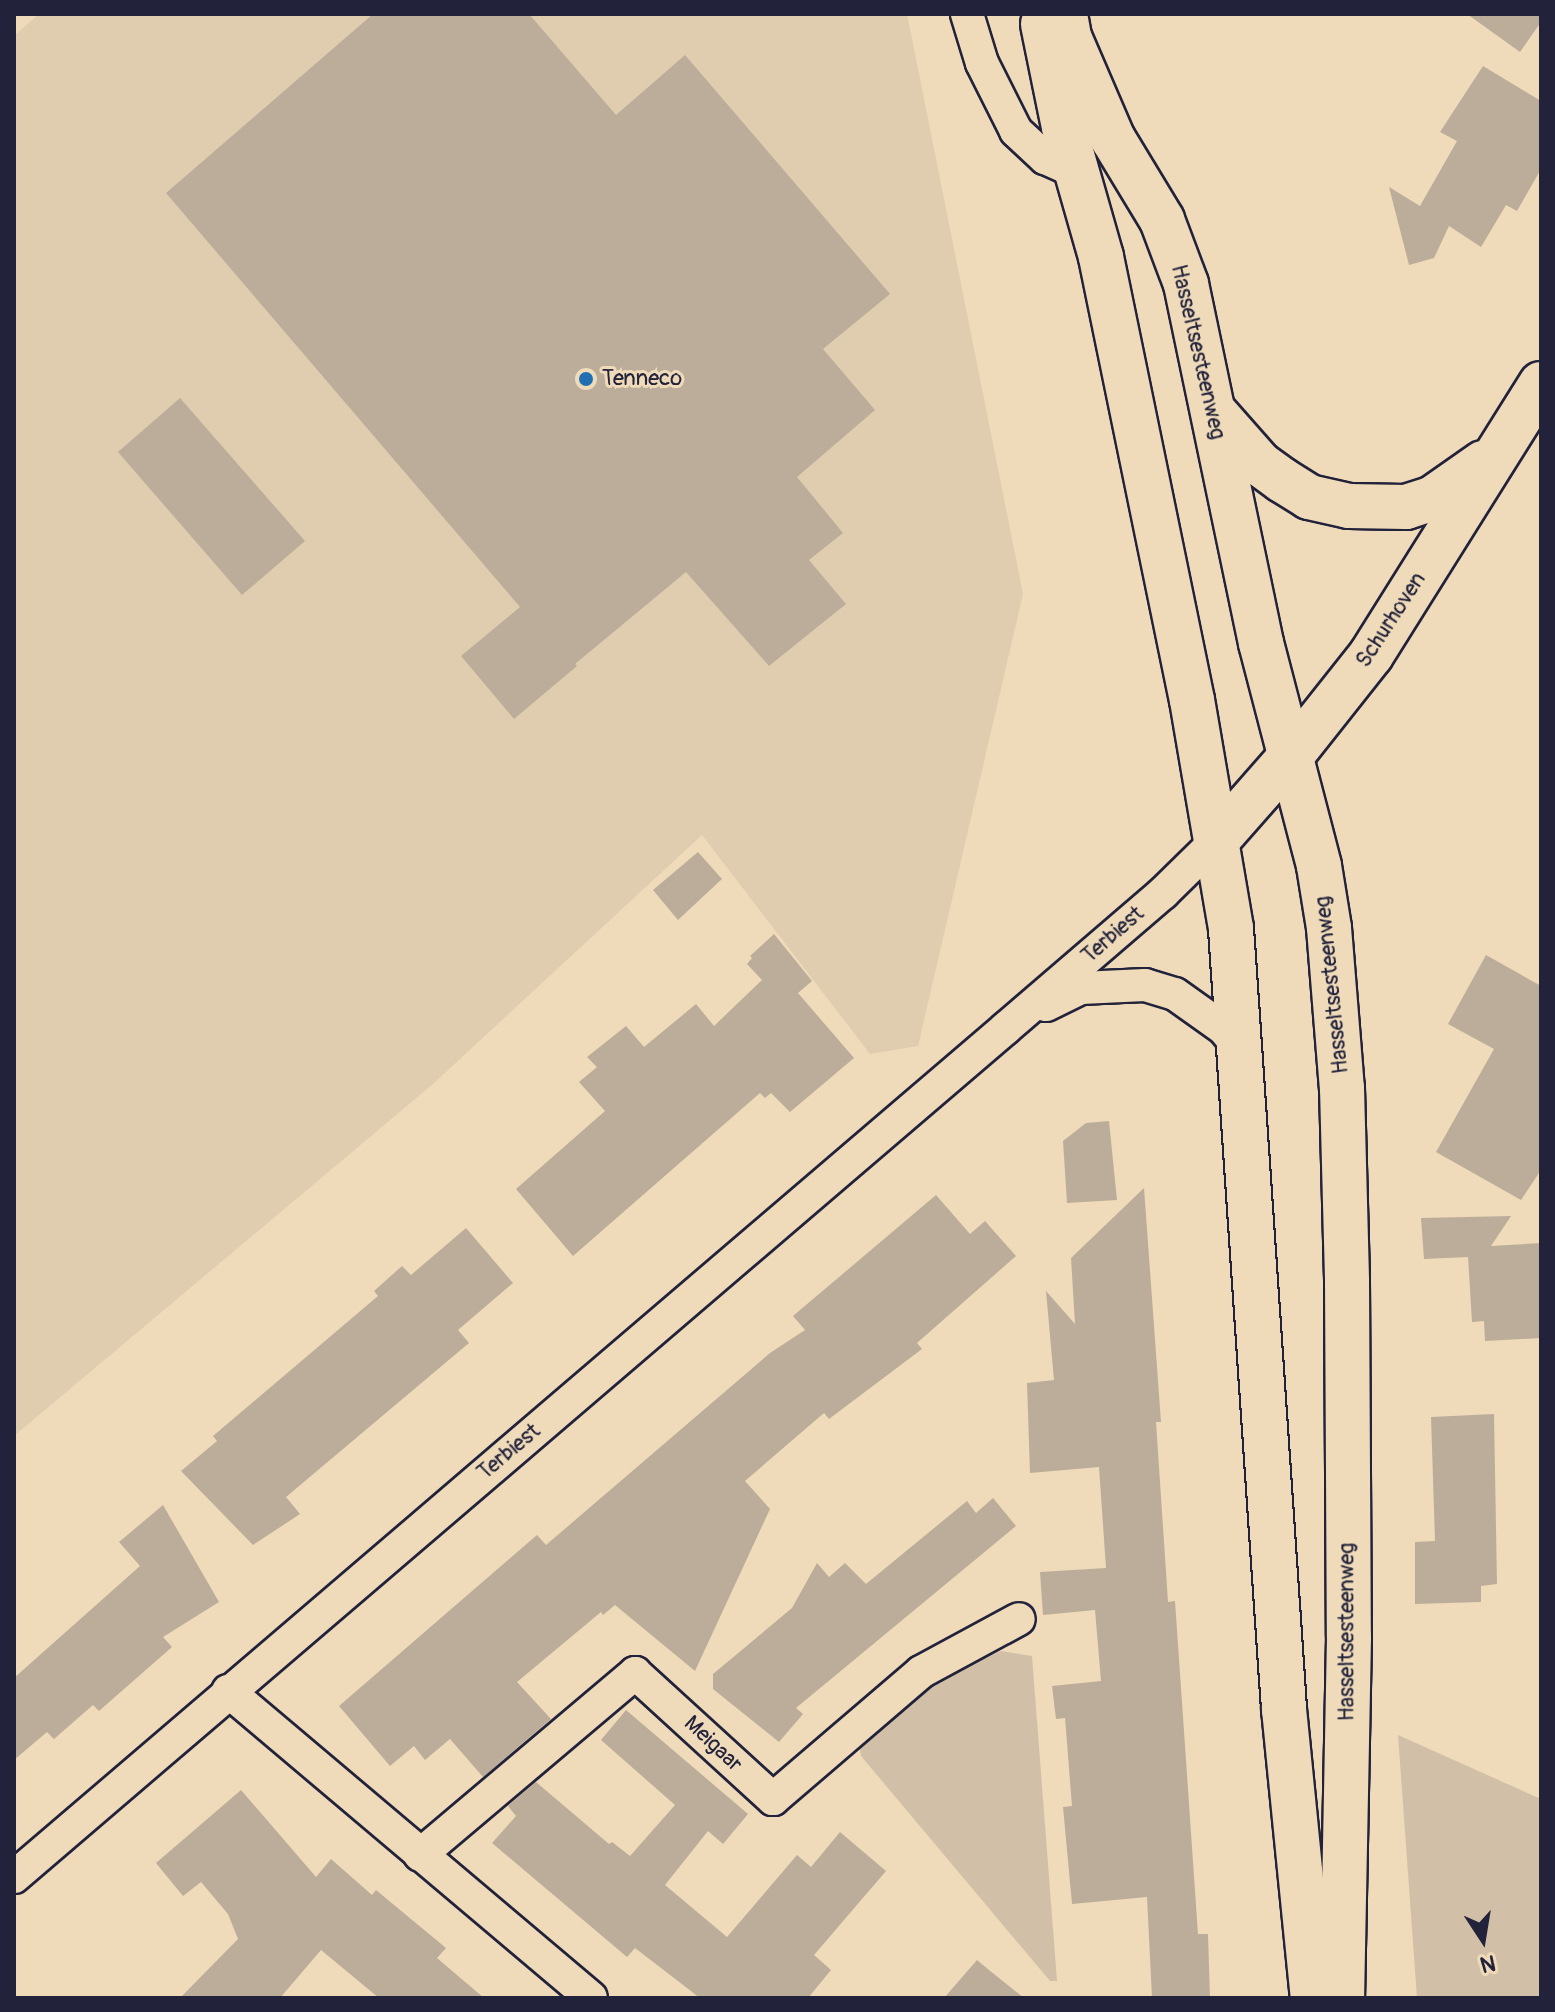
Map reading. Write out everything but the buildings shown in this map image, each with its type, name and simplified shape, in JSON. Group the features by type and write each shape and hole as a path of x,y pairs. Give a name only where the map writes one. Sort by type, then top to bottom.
{"main road":[{"path":"1041,14 1077,172 1101,257 1218,839 1234,955 1284,1709 1313,1998"},
{"name":"Hasseltsesteenweg","path":"1065,14 1069,37 1113,139 1162,220 1186,284 1261,643 1319,866 1329,928 1342,1088 1347,1281 1349,1637 1342,1998"},
{"name":"Schurhoven","path":"1218,839 1291,756 1371,655 1541,384"},
{"path":"1213,411 1260,464 1282,480 1309,497 1349,506 1406,507 1433,498 1496,455"}],"street":[{"path":"967,14 982,63 1016,131 1045,158 1077,172"},
{"name":"Terbiest","path":"14,1877 1163,893 1218,839"},
{"name":"Terbiest","path":"1006,1028 1081,988 1145,985 1175,994 1224,1029 1240,1049"},
{"name":"Meigaar","path":"420,1855 635,1673 773,1799 921,1672 1019,1619"},
{"path":"228,1691 591,1998"}],"shaded area":[{"path":"39,14 907,14 1023,594 918,1046 870,1054 702,835 433,1084 14,1436 14,36"},
{"path":"1001,1651 1032,1656 1057,1981 1050,1981 861,1756 859,1741 926,1685"},
{"path":"1398,1735 1541,1799 1541,1998 1417,1998"}],"place":[{"name":"Tenneco","path":"586,379"}]}
